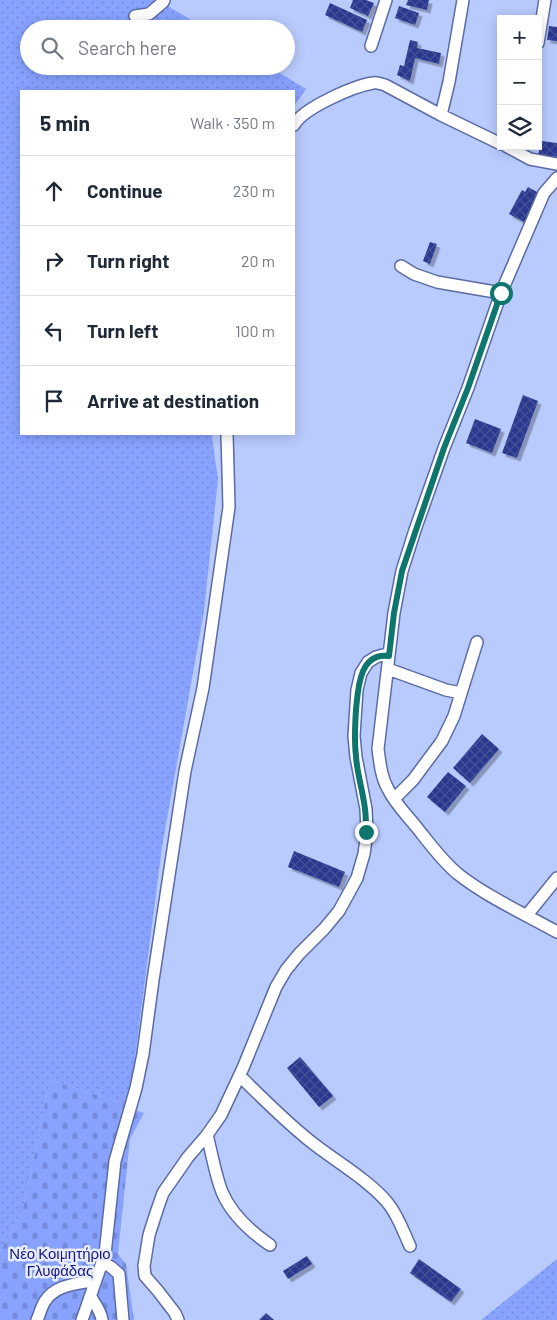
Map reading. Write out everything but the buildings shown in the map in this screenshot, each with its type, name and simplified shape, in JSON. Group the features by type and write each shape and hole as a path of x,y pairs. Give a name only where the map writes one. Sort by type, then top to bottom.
{"street":[{"path":"135,16 149,14 164,0"},
{"path":"371,46 386,0"},
{"path":"441,115 449,82 463,0"},
{"path":"542,18 545,0"},
{"path":"295,123 324,102 375,82 385,84 441,115 497,142"},
{"path":"522,150 530,159 557,164"},
{"path":"557,178 544,193 501,293 468,388 444,448 402,571 394,613 378,749 380,769 387,789 394,800 458,874 494,897 557,932"},
{"path":"400,266 414,274 437,282 501,293"},
{"path":"82,1320 105,1254 114,1161 136,1088 143,1054 186,771 203,688 229,507 227,435"},
{"path":"394,800 413,780 442,741 454,716 477,642"},
{"path":"178,1320 175,1313 145,1276 144,1266 149,1235 163,1193 221,1115 240,1076 276,988 286,970 339,911 357,878 364,854 366,832 366,809 354,736 358,690 362,673 368,662 383,655 389,656"},
{"path":"388,669 446,690 461,693"},
{"path":"527,915 557,878"},
{"path":"240,1076 265,1102 309,1140 365,1182 388,1203 397,1217 410,1246"},
{"path":"207,1135 223,1193 236,1214 255,1235 270,1245"},
{"path":"102,1262 111,1266 119,1274 123,1320"},
{"path":"38,1320 46,1300 55,1291 61,1287 96,1280"},
{"path":"91,1297 97,1306 102,1320"}],"green space":[{"path":"0,0 158,0 191,20 20,20 20,75 283,75 306,89 295,105 295,90 20,90 20,435 213,435 218,479 204,611 162,847 129,1105 50,1080 22,1213 0,1251"},
{"name":"Νέο Κοιμητήριο Γλυφάδας","path":"50,1080 129,1105 144,1113 130,1139 118,1254 126,1264 134,1320 0,1320 0,1251 22,1213"},
{"path":"557,1259 557,1320 481,1320"}],"route":[{"path":"366,832 366,809 354,736 358,690 362,673 368,662 383,655 389,656 394,613 402,571 444,448 468,388 501,293"}]}
